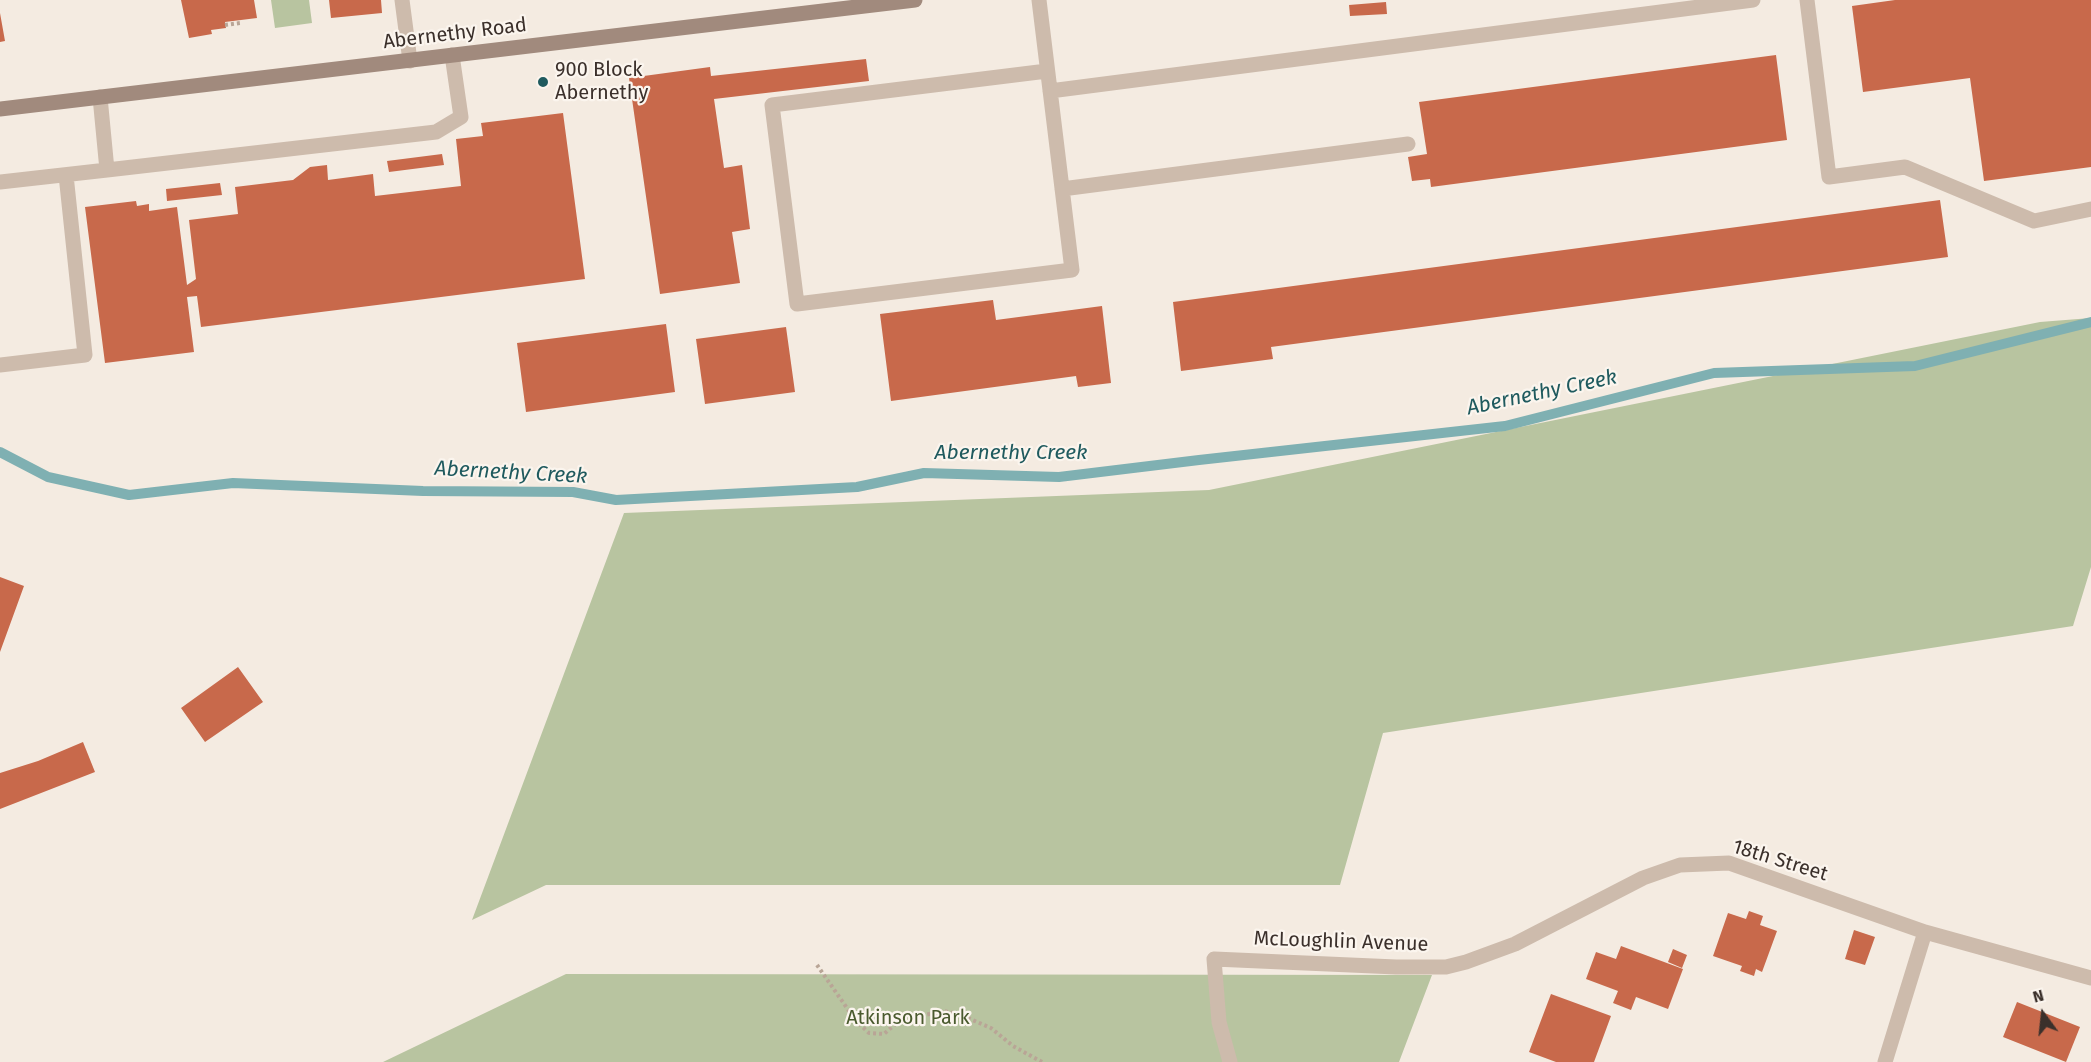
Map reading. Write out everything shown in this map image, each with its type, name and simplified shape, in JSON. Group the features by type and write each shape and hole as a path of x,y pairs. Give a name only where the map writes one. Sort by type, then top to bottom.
{"main road":[{"name":"Abernethy Road","path":"0,109 915,0"}],"street":[{"path":"402,0 410,60"},
{"path":"1039,0 1072,270 797,304 772,105 1047,71"},
{"path":"1050,91 1753,0"},
{"path":"1807,0 1829,177 1905,167 2034,221 2091,209"},
{"path":"0,182 436,132 461,117 452,56"},
{"path":"100,98 107,170"},
{"path":"1062,189 1408,144"},
{"path":"0,365 85,356 66,174"},
{"name":"18th Street","path":"1466,962 1515,944 1643,878 1680,865 1729,863 1925,932 2091,978"},
{"path":"1884,1062 1925,932"},
{"name":"McLoughlin Avenue","path":"1230,1062 1220,1022 1214,959 1396,967 1446,967 1466,962"}],"path":[{"path":"225,25 240,23"},
{"path":"817,965 856,1021 869,1033 884,1034 900,1020 944,1011 991,1028 1013,1046 1042,1062"}],"green space":[{"path":"271,0 309,0 312,23 275,28"},
{"path":"2091,318 2091,567 2073,626 1383,733 1340,885 546,885 472,920 624,513 1209,490 2040,322"},
{"name":"Atkinson Park","path":"566,974 1432,975 1399,1062 383,1062"}],"building":[{"path":"181,0 254,0 257,18 225,22 226,28 211,30 212,34 189,38"},
{"path":"329,0 381,0 382,13 331,18"},
{"path":"1895,0 2091,0 2091,167 1984,181 1970,78 1863,92 1852,6"},
{"path":"1386,2 1387,14 1350,16 1349,5"},
{"path":"0,13 5,41 0,42"},
{"path":"1776,55 1787,140 1431,187 1430,179 1412,181 1408,157 1427,154 1419,102"},
{"path":"866,59 869,81 714,99 724,168 742,165 750,229 732,232 740,283 660,294 629,78 710,67 711,76"},
{"path":"563,113 585,279 201,327 197,296 187,297 194,352 105,363 85,207 136,201 137,206 149,204 149,211 177,207 187,285 196,279 189,220 238,214 235,187 293,180 310,167 327,165 328,180 373,174 375,196 461,186 456,139 483,136 481,123"},
{"path":"442,154 444,165 389,172 387,161"},
{"path":"220,183 222,195 167,201 166,189"},
{"path":"1940,200 1948,257 1271,347 1273,359 1181,371 1173,302"},
{"path":"993,300 996,320 1102,306 1111,383 1078,387 1076,376 891,401 880,314"},
{"path":"666,324 675,392 526,412 517,343"},
{"path":"786,327 795,392 705,404 696,339"},
{"path":"0,577 24,586 0,652"},
{"path":"238,667 263,702 205,742 181,708"},
{"path":"83,742 95,772 0,809 0,773 38,761"},
{"path":"1749,911 1763,916 1760,925 1777,931 1762,972 1756,969 1754,976 1740,971 1742,966 1713,956 1728,913 1746,919"},
{"path":"1854,930 1875,937 1865,965 1845,959"},
{"path":"1621,946 1683,969 1668,1009 1636,997 1631,1010 1613,1003 1618,991 1586,979 1596,952 1616,959"},
{"path":"1673,949 1687,955 1682,968 1668,962"},
{"path":"1551,994 1611,1016 1594,1062 1556,1062 1529,1052"},
{"path":"2017,1002 2080,1027 2066,1062 2003,1037"}],"waterway":[{"name":"Abernethy Creek","path":"0,452 48,477 129,495 233,483 423,491 573,492 616,500 857,487 924,473 1059,477 1505,426 1714,373 1915,366 2091,322"}],"place":[{"name":"900 Block Abernethy","path":"543,82"}]}
